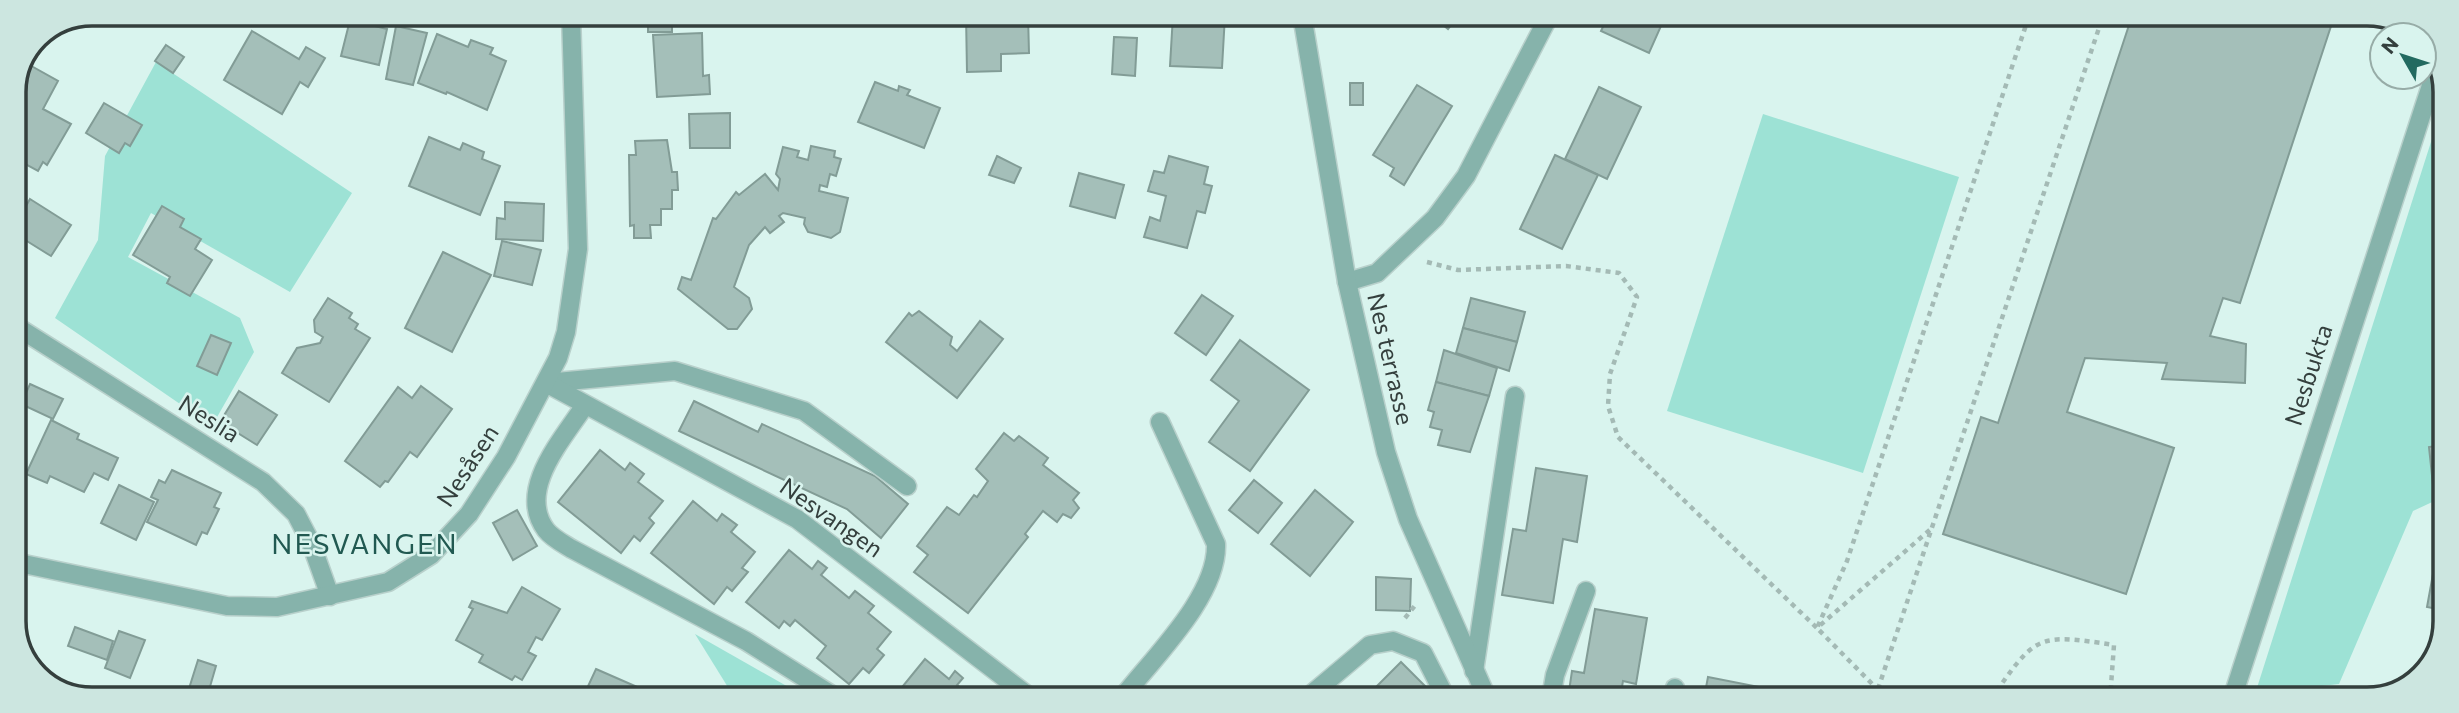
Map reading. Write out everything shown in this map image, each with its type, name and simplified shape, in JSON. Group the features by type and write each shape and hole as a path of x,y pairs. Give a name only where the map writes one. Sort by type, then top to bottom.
{"street":[{"name":"Nesåsen","path":"26,564 227,606 277,607 388,582 431,555 469,514 506,457 546,383 566,332 578,248 571,26"},
{"name":"Nes terrasse","path":"1304,26 1347,282 1386,453 1408,519 1434,583 1481,687"},
{"path":"1347,282 1377,273 1435,218 1466,176 1544,26"},
{"name":"Nesbukta","path":"2236,687 2429,91"},
{"name":"Neslia","path":"26,333 263,482 296,514 311,543 330,596"},
{"path":"546,383 675,371 804,411 907,486"},
{"name":"Nesvangen","path":"546,383 797,519 1017,687"},
{"path":"1474,671 1515,396"},
{"path":"585,405 545,466 535,511 547,532 594,561 746,641 819,687"},
{"path":"1131,687 1202,596 1216,557 1216,544 1160,422"},
{"path":"1553,687 1586,591"},
{"path":"1320,687 1370,645 1393,641 1423,653 1440,687"}],"path":[{"path":"1816,628 1847,561 2026,26"},
{"path":"1879,687 2100,26"},
{"path":"1399,254 1458,270 1566,266 1619,274 1637,297 1610,374 1608,406 1618,437 1876,687"},
{"path":"1816,628 1932,528"},
{"path":"1393,641 1406,616 1434,583"},
{"path":"1999,687 2021,655 2042,640 2075,639 2114,645 2111,687"}],"green space":[{"path":"156,62 352,193 290,292 151,213 128,257 240,318 254,352 212,426 55,318 98,240 105,156"},
{"path":"1763,114 1959,177 1863,473 1667,411"},
{"path":"2433,136 2433,502 2413,511 2339,684 2257,687"},
{"path":"695,634 788,687 728,687"}],"building":[{"path":"348,26 387,29 379,65 341,56"},
{"path":"396,26 427,33 413,85 386,79"},
{"path":"648,26 672,26 672,32 648,32"},
{"path":"966,26 1028,26 1029,53 1001,54 1001,71 967,72"},
{"path":"1172,26 1224,26 1222,68 1170,66"},
{"path":"1603,26 1661,26 1649,53 1601,31"},
{"path":"2129,26 2331,26 2240,303 2223,298 2210,336 2246,344 2245,383 2162,379 2167,363 2085,358 2067,412 2174,448 2126,594 1943,534 1981,417 1998,423"},
{"path":"252,31 299,59 306,47 325,58 308,87 300,82 282,114 224,80"},
{"path":"702,33 703,76 709,75 710,94 657,97 653,35"},
{"path":"437,34 468,47 471,40 493,48 490,54 506,61 487,110 447,92 446,94 418,83"},
{"path":"1114,37 1137,38 1135,76 1112,74"},
{"path":"166,45 184,57 173,73 155,61"},
{"path":"31,66 58,81 43,109 71,124 47,165 43,162 38,171 26,164 26,92"},
{"path":"875,82 898,91 899,86 910,90 907,95 940,108 924,148 858,122"},
{"path":"1350,83 1363,83 1363,105 1350,105"},
{"path":"1417,85 1452,106 1404,185 1390,176 1394,168 1373,155"},
{"path":"1599,87 1641,107 1607,179 1565,159"},
{"path":"104,103 142,125 130,146 125,143 119,153 86,133"},
{"path":"730,113 730,148 690,148 689,114"},
{"path":"429,137 460,150 463,143 484,152 482,159 500,166 480,215 409,186"},
{"path":"667,140 672,172 677,172 678,190 672,190 672,209 661,209 661,225 650,225 651,238 634,238 634,225 630,226 629,155 636,155 635,141"},
{"path":"811,146 835,151 834,157 841,159 836,176 830,174 827,187 820,185 819,191 848,198 840,232 831,238 808,232 804,224 805,218 783,213 779,216 784,222 770,233 765,227 749,245 734,287 749,298 752,309 737,329 728,329 678,289 682,277 691,280 713,218 716,219 736,192 739,195 765,174 778,190 780,179 776,174 783,147 799,151 797,157 808,160"},
{"path":"1555,155 1598,175 1562,249 1520,229"},
{"path":"997,156 1021,168 1014,183 989,175"},
{"path":"1169,156 1208,167 1204,184 1212,186 1205,213 1197,211 1187,248 1144,237 1150,217 1160,221 1166,196 1148,191 1154,171 1164,173"},
{"path":"1079,173 1124,185 1115,218 1070,206"},
{"path":"30,199 71,225 51,256 26,240 26,206"},
{"path":"505,202 544,204 543,241 496,239 497,218 505,219"},
{"path":"162,206 184,219 180,227 201,239 195,249 212,260 190,296 167,283 170,277 133,255"},
{"path":"502,241 541,250 532,285 494,276"},
{"path":"443,252 491,275 452,352 405,328"},
{"path":"1202,295 1233,316 1206,355 1175,333"},
{"path":"328,298 352,313 349,318 358,324 355,329 370,338 329,402 282,373 297,348 320,343 323,337 315,332 314,320"},
{"path":"1471,298 1525,312 1517,342 1463,328"},
{"path":"919,311 952,337 950,345 957,351 980,321 1003,339 957,398 886,342 909,313 912,316"},
{"path":"1463,328 1517,342 1509,371 1456,353"},
{"path":"211,335 231,343 217,375 197,366"},
{"path":"1240,340 1309,390 1250,471 1209,442 1239,401 1211,380"},
{"path":"1444,350 1497,368 1489,396 1436,382"},
{"path":"1436,382 1489,396 1470,452 1438,445 1442,430 1430,427 1434,412 1428,410"},
{"path":"30,384 63,399 53,419 26,406 26,393"},
{"path":"421,386 452,409 417,457 410,452 388,482 385,481 380,487 345,461 398,387 412,398"},
{"path":"239,391 277,415 257,445 220,422"},
{"path":"694,401 758,432 762,424 875,476 908,504 881,538 847,509 679,431"},
{"path":"51,420 79,434 77,439 118,458 108,480 94,473 84,492 50,476 47,483 26,474"},
{"path":"1004,433 1014,441 1019,436 1048,458 1043,465 1079,493 1073,500 1079,508 1071,518 1063,514 1057,522 1043,511 1025,534 1028,537 968,613 914,572 928,555 917,546 947,507 959,515 974,495 977,497 988,481 976,469"},
{"path":"2433,446 2433,485 2429,447"},
{"path":"600,450 625,470 630,463 644,474 638,482 663,501 649,518 654,523 640,541 634,536 621,553 558,502"},
{"path":"1536,468 1587,476 1577,542 1563,539 1553,603 1502,595 1513,529 1526,531"},
{"path":"172,470 221,493 214,507 219,509 207,534 202,532 196,545 147,522 158,500 151,497 159,480 165,483"},
{"path":"1254,480 1282,503 1258,533 1229,510"},
{"path":"119,485 154,502 136,540 101,523"},
{"path":"1315,490 1353,522 1310,576 1271,544"},
{"path":"693,501 717,521 722,514 737,525 731,532 755,552 742,568 748,572 732,591 727,587 714,604 651,553"},
{"path":"517,510 537,546 513,560 493,523"},
{"path":"789,550 812,569 818,561 827,568 821,575 849,598 855,591 874,606 868,613 891,632 877,649 884,655 869,673 863,668 849,684 817,658 826,646 795,620 790,626 784,621 779,628 746,602"},
{"path":"2433,574 2433,608 2427,607"},
{"path":"1376,577 1411,579 1410,611 1376,610"},
{"path":"522,587 560,609 542,640 536,637 528,652 536,656 522,680 515,676 512,680 479,662 483,655 456,640 473,609 469,607 472,601 507,613"},
{"path":"1595,609 1647,618 1636,684 1623,681 1622,687 1570,687 1572,671 1584,673"},
{"path":"75,627 113,641 107,660 68,646"},
{"path":"119,631 145,640 130,678 105,668"},
{"path":"925,659 949,679 955,671 963,678 957,685 960,687 902,687"},
{"path":"198,660 216,666 210,687 190,687"},
{"path":"1401,662 1426,687 1376,687"},
{"path":"596,669 637,687 588,687"},
{"path":"1708,677 1759,687 1706,687"}],"district":[{"name":"NESVANGEN","path":"365,544"}]}
